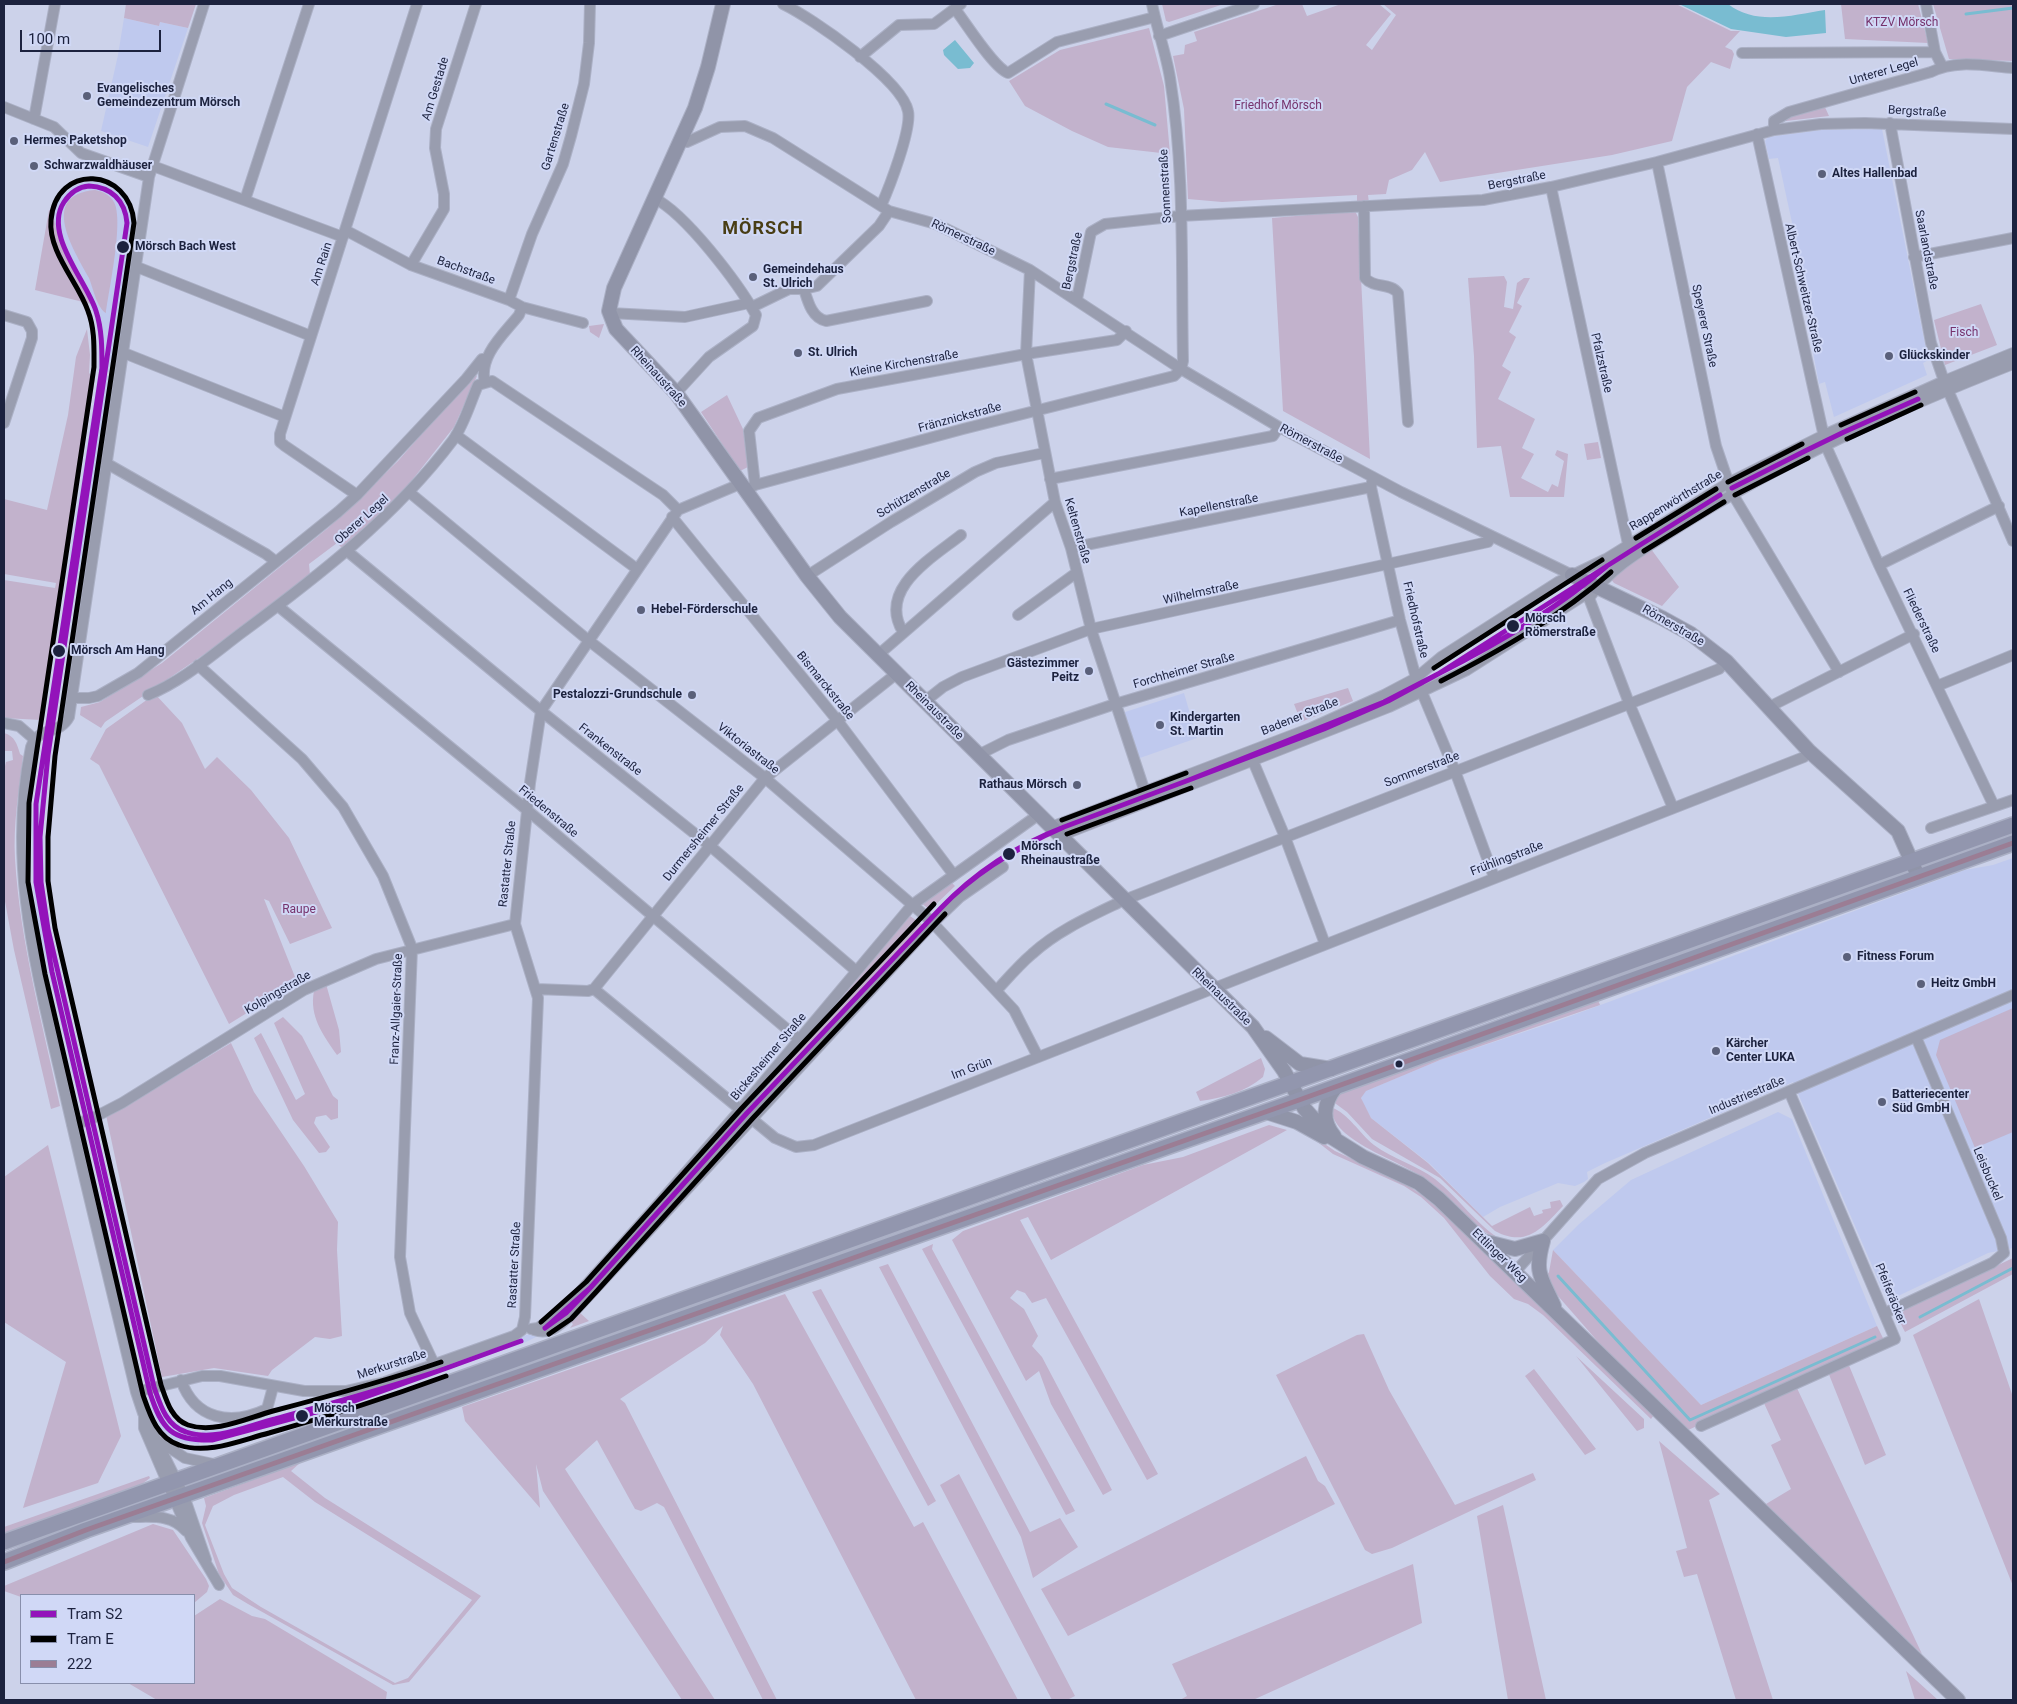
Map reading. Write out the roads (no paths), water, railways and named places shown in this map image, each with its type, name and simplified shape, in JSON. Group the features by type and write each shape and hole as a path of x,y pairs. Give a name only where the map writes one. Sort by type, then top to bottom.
{"main road":[{"path":"4,1542 1331,1069 1910,860 2013,825"},
{"path":"4,1562 127,1516 1266,1112 2013,843"}],"street":[{"path":"34,119 56,4"},
{"path":"204,4 149,177 69,717 63,726 39,734 34,739 29,754 22,814 22,881 30,933 72,1125 136,1392 157,1438 179,1498 218,1585"},
{"path":"245,200 309,4"},
{"name":"Am Rain","path":"357,495 280,442 280,434 417,4"},
{"name":"Am Gestade","path":"411,264 444,209 444,194 435,148 436,129 476,4"},
{"name":"Gartenstraße","path":"509,300 532,234 563,164 571,136 584,84 589,43 590,4"},
{"path":"723,4 695,108 614,288 610,313 684,317 750,305 789,289 804,289 817,286 854,253 879,226 908,128 909,112 906,103 860,57 810,18 783,4"},
{"name":"Sonnenstraße","path":"1152,4 1170,77 1180,216 1183,361 1181,370"},
{"path":"1159,36 1254,4"},
{"path":"1926,4 1935,52 1942,66"},
{"path":"860,57 899,25 934,24 958,6 986,51 1003,71 1008,73 1057,42 1155,17"},
{"path":"1742,53 1935,52"},
{"name":"Unterer Legel","path":"1774,130 1774,121 1789,112 1931,72 1942,66 1956,64 2013,68"},
{"path":"4,108 54,128 81,153 149,177"},
{"name":"Bergstraße","path":"1077,300 1089,237 1095,228 1105,224 1180,216 1483,200 1551,187 1657,162 1774,130 1820,124 1890,123 2013,129"},
{"name":"Saarlandstraße","path":"1890,123 1931,343 1946,385 2013,541"},
{"name":"Römerstraße","path":"682,139 687,142 694,141 720,127 744,126 772,138 885,208 936,224 1030,270 1126,331 1181,370 1372,482 1491,536 1684,630 1726,661 1809,752 1898,831 1918,876"},
{"name":"Albert-Schweitzer-Straße","path":"1757,134 1826,446"},
{"name":"Speyerer Straße","path":"1657,162 1673,245 1695,336 1716,446 1730,488 1839,672"},
{"name":"Bachstraße","path":"153,166 344,234 411,264 509,300 522,307 583,323"},
{"name":"Pfalzstraße","path":"1551,187 1628,544"},
{"path":"654,198 664,202 699,238 733,278 756,315 754,326 708,357 676,393"},
{"path":"1364,206 1365,278 1368,282 1390,287 1398,293 1408,422"},
{"path":"1914,257 2013,238"},
{"path":"137,267 311,336"},
{"name":"Keltenstraße","path":"1030,270 1026,354 1038,411 1044,453 1055,502 1071,548 1091,629 1145,792"},
{"path":"804,289 814,314 819,319 826,321 927,301"},
{"path":"357,495 466,379 482,359 485,358 519,315 522,307"},
{"name":"Rheinaustraße","path":"610,313 616,330 622,338 676,393 747,487 806,576 840,617 1252,1027 1290,1083 1299,1100"},
{"path":"4,315 27,322 32,331 32,338 4,423"},
{"name":"Kleine Kirchenstraße","path":"747,487 749,431 758,418 837,389 1026,354 1117,340 1126,331"},
{"path":"124,353 285,417"},
{"name":"Rappenwörthstraße","path":"1597,587 1617,566 1730,488 1826,446 2013,353"},
{"path":"485,358 483,374 485,383"},
{"name":"Rappenwörthstraße","path":"1416,678 1441,657 1572,575 1598,564 1628,544 1824,435 1946,385 2013,364"},
{"name":"Fränznickstraße","path":"747,487 1174,376 1181,370"},
{"name":"Bismarckstraße","path":"485,383 492,381 663,495 675,514 837,720 953,874"},
{"name":"Oberer Legel","path":"148,695 157,692 198,665 278,606 347,551 409,492 456,435 478,385 485,383"},
{"path":"1050,479 1273,436 1279,427"},
{"path":"456,435 637,569"},
{"name":"Fliederstraße","path":"1826,446 1879,565 1914,634 1994,806"},
{"name":"Schützenstraße","path":"806,576 975,472 996,463 1044,453"},
{"path":"106,463 266,554 275,562"},
{"name":"Kapellenstraße","path":"1071,548 1372,482"},
{"name":"Friedhofstraße","path":"1372,482 1400,620 1416,678 1455,771 1494,877"},
{"path":"675,514 747,487"},
{"name":"Viktoriastraße","path":"409,492 588,640 765,778 934,923 1014,1010 1038,1057"},
{"name":"Am Hang","path":"73,698 98,696 138,673 357,495"},
{"path":"878,655 1055,502"},
{"path":"1879,565 1999,506"},
{"name":"Rastatter Straße","path":"531,1329 536,989 515,924 527,810 541,712 675,514"},
{"path":"903,632 897,618 897,597 914,572 961,535"},
{"name":"Wilhelmstraße","path":"924,702 943,687 962,677 1091,629 1488,542 1491,536"},
{"name":"Frankenstraße","path":"347,551 541,712 709,845 855,970"},
{"path":"1018,615 1076,573"},
{"path":"1597,587 1589,598 1629,703 1673,808"},
{"name":"Badener Straße","path":"1056,831 1253,761 1389,707 1497,652 1597,587"},
{"name":"Friedenstraße","path":"278,606 527,810 800,1040"},
{"name":"Forchheimer Straße","path":"978,755 1008,740 1116,704 1400,620"},
{"path":"1770,710 1775,704 1914,634"},
{"path":"1938,686 2013,655"},
{"name":"Sommerstraße","path":"997,990 1032,953 1053,938 1084,919 1124,900 1718,669 1726,661"},
{"name":"Franz-Allgaier-Straße","path":"198,665 302,759 343,807 383,876 412,948 400,1257 410,1314 434,1364"},
{"name":"Durmersheimer Straße","path":"594,989 652,915 765,778 896,674"},
{"name":"Badener Straße","path":"1056,831 1145,792 1310,728 1384,695 1416,678"},
{"path":"4,723 19,726 34,739"},
{"name":"Frühlingstraße","path":"1212,989 1804,757 1809,752"},
{"path":"1253,761 1285,837 1325,944"},
{"path":"1931,828 2013,800"},
{"name":"Bickesheimer Straße","path":"747,1114 800,1040 855,970 912,905 1038,814"},
{"name":"Bickesheimer Straße","path":"531,1329 538,1328 563,1311 747,1114 934,923 960,897 1003,867"},
{"name":"Kolpingstraße","path":"72,1125 91,1119 132,1097 304,990 376,959 412,948 515,924"},
{"path":"536,989 588,991 594,989"},
{"name":"Im Grün","path":"594,989 785,1144 796,1147 814,1145 1212,989"},
{"name":"Industriestraße","path":"1519,1268 1598,1180 1645,1153 2013,995"},
{"path":"1252,1027 1300,1064 1331,1069"},
{"name":"Leisbuckel","path":"1885,1313 1992,1263 2004,1253 2004,1244 1916,1038"},
{"path":"1336,1087 1326,1104 1326,1122 1332,1134 1345,1147"},
{"name":"Pfeiferäcker","path":"1700,1426 1895,1340 1789,1091"},
{"name":"Ettlinger Weg","path":"1299,1100 1320,1127 1345,1147 1419,1183 1483,1241 1519,1268 1559,1315 1958,1700"},
{"path":"1266,1112 1297,1122 1345,1147"},
{"path":"1483,1241 1515,1248 1543,1241 1537,1262 1539,1273 1559,1315"},
{"name":"Merkurstraße","path":"136,1392 202,1376 220,1376 273,1387 304,1391 346,1391 385,1382 531,1329"},
{"path":"181,1380 186,1395 204,1412 222,1419 267,1409 273,1387"},
{"path":"144,1413 144,1428 172,1481"},
{"path":"157,1438 178,1455 218,1465"},
{"path":"179,1498 191,1538"},
{"path":"127,1516 167,1518 182,1526 206,1560"}],"waterway":[{"path":"1966,14 2013,8"},
{"path":"1106,104 1155,125"},
{"path":"1920,1317 2013,1268"},
{"path":"1558,1276 1690,1420 1875,1337"}],"tram line":[{"name":"E","path":"441,1362 337,1394 231,1424 209,1428 188,1425 177,1418 170,1408 161,1385 55,928 48,881 48,837 55,756 134,223 129,204 120,191 107,182 93,179 78,181 66,188 56,201 51,220 51,232 54,244 83,300 90,318 94,339 94,367 29,803 28,882 45,974 143,1395 155,1425 165,1437 179,1445 201,1448 236,1443 380,1399 446,1376"},
{"name":"S2","path":"89,186 104,189 115,196 120,201 127,223 48,755 40,837 41,882 48,929 154,1387 165,1414 173,1425 186,1432 208,1435 242,1429 444,1369 346,1404 212,1440 187,1438 170,1431 154,1406 52,972 36,882 36,804 102,368 98,318 91,299 62,242 59,215 64,202 71,193 77,189 89,186"},
{"name":"E","path":"1841,425 1915,392"},
{"name":"S2","path":"1844,432 1918,399"},
{"name":"S2","path":"1844,432 1918,399"},
{"name":"E","path":"1847,439 1921,405"},
{"name":"S2","path":"1805,451 1844,432"},
{"name":"S2","path":"1805,451 1844,432"},
{"name":"E","path":"1728,482 1802,444"},
{"name":"S2","path":"1732,488 1805,451"},
{"name":"S2","path":"1732,488 1805,451"},
{"name":"E","path":"1735,495 1808,458"},
{"name":"E","path":"1636,538 1716,489"},
{"name":"S2","path":"1640,545 1720,495"},
{"name":"S2","path":"1640,545 1720,495"},
{"name":"E","path":"1644,551 1724,502"},
{"name":"S2","path":"1607,566 1640,545"},
{"name":"S2","path":"1607,566 1640,545"},
{"name":"E","path":"1434,668 1602,560"},
{"name":"S2","path":"1438,674 1607,566"},
{"name":"S2","path":"1438,674 1482,651 1547,612 1607,566"},
{"name":"E","path":"1441,681 1486,657 1551,618 1611,572"},
{"name":"S2","path":"1189,780 1384,702 1438,674"},
{"name":"S2","path":"1189,780 1324,729 1388,701 1438,674"},
{"name":"E","path":"1062,820 1186,773"},
{"name":"S2","path":"1064,827 1189,780"},
{"name":"S2","path":"1064,827 1189,780"},
{"name":"E","path":"1067,834 1191,788"},
{"name":"S2","path":"940,909 968,883 1013,851 1064,827"},
{"name":"S2","path":"940,909 982,872 1030,843 1064,827"},
{"name":"E","path":"541,1322 586,1282 742,1108 934,904"},
{"name":"S2","path":"747,1113 940,909"},
{"name":"S2","path":"747,1113 940,909"},
{"name":"E","path":"549,1334 571,1319 753,1118 945,914"},
{"name":"S2","path":"591,1287 747,1113"},
{"name":"S2","path":"545,1328 591,1287"},
{"name":"S2","path":"545,1328 566,1313 591,1287"},
{"name":"S2","path":"444,1369 521,1341"},
{"name":"S2","path":"444,1369 521,1341"}],"place":[{"name":"Evangelisches Gemeindezentrum Mörsch","path":"87,96"},
{"name":"Hermes Paketshop","path":"14,141"},
{"name":"Schwarzwaldhäuser","path":"34,166"},
{"name":"Altes Hallenbad","path":"1822,174"},
{"name":"Mörsch Bach West","path":"123,247"},
{"name":"Gemeindehaus St. Ulrich","path":"753,277"},
{"name":"St. Ulrich","path":"798,353"},
{"name":"Glückskinder","path":"1889,356"},
{"name":"Hebel-Förderschule","path":"641,610"},
{"name":"Mörsch Römerstraße","path":"1513,626"},
{"name":"Mörsch Am Hang","path":"59,651"},
{"name":"Gästezimmer Peitz","path":"1089,671"},
{"name":"Pestalozzi-Grundschule","path":"692,695"},
{"name":"Kindergarten St. Martin","path":"1160,725"},
{"name":"Rathaus Mörsch","path":"1077,785"},
{"name":"Mörsch Rheinaustraße","path":"1009,854"},
{"name":"Fitness Forum","path":"1847,957"},
{"name":"Heitz GmbH","path":"1921,984"},
{"name":"Kärcher Center LUKA","path":"1716,1051"},
{"name":"Batteriecenter Süd GmbH","path":"1882,1102"},
{"name":"Mörsch Merkurstraße","path":"302,1416"}],"district":[{"name":"MÖRSCH","path":"763,229"}],"park label":[{"name":"KTZV Mörsch","path":"1902,23"},
{"name":"Friedhof Mörsch","path":"1278,106"},
{"name":"Fisch","path":"1964,333"},
{"name":"Raupe","path":"299,910"}]}
